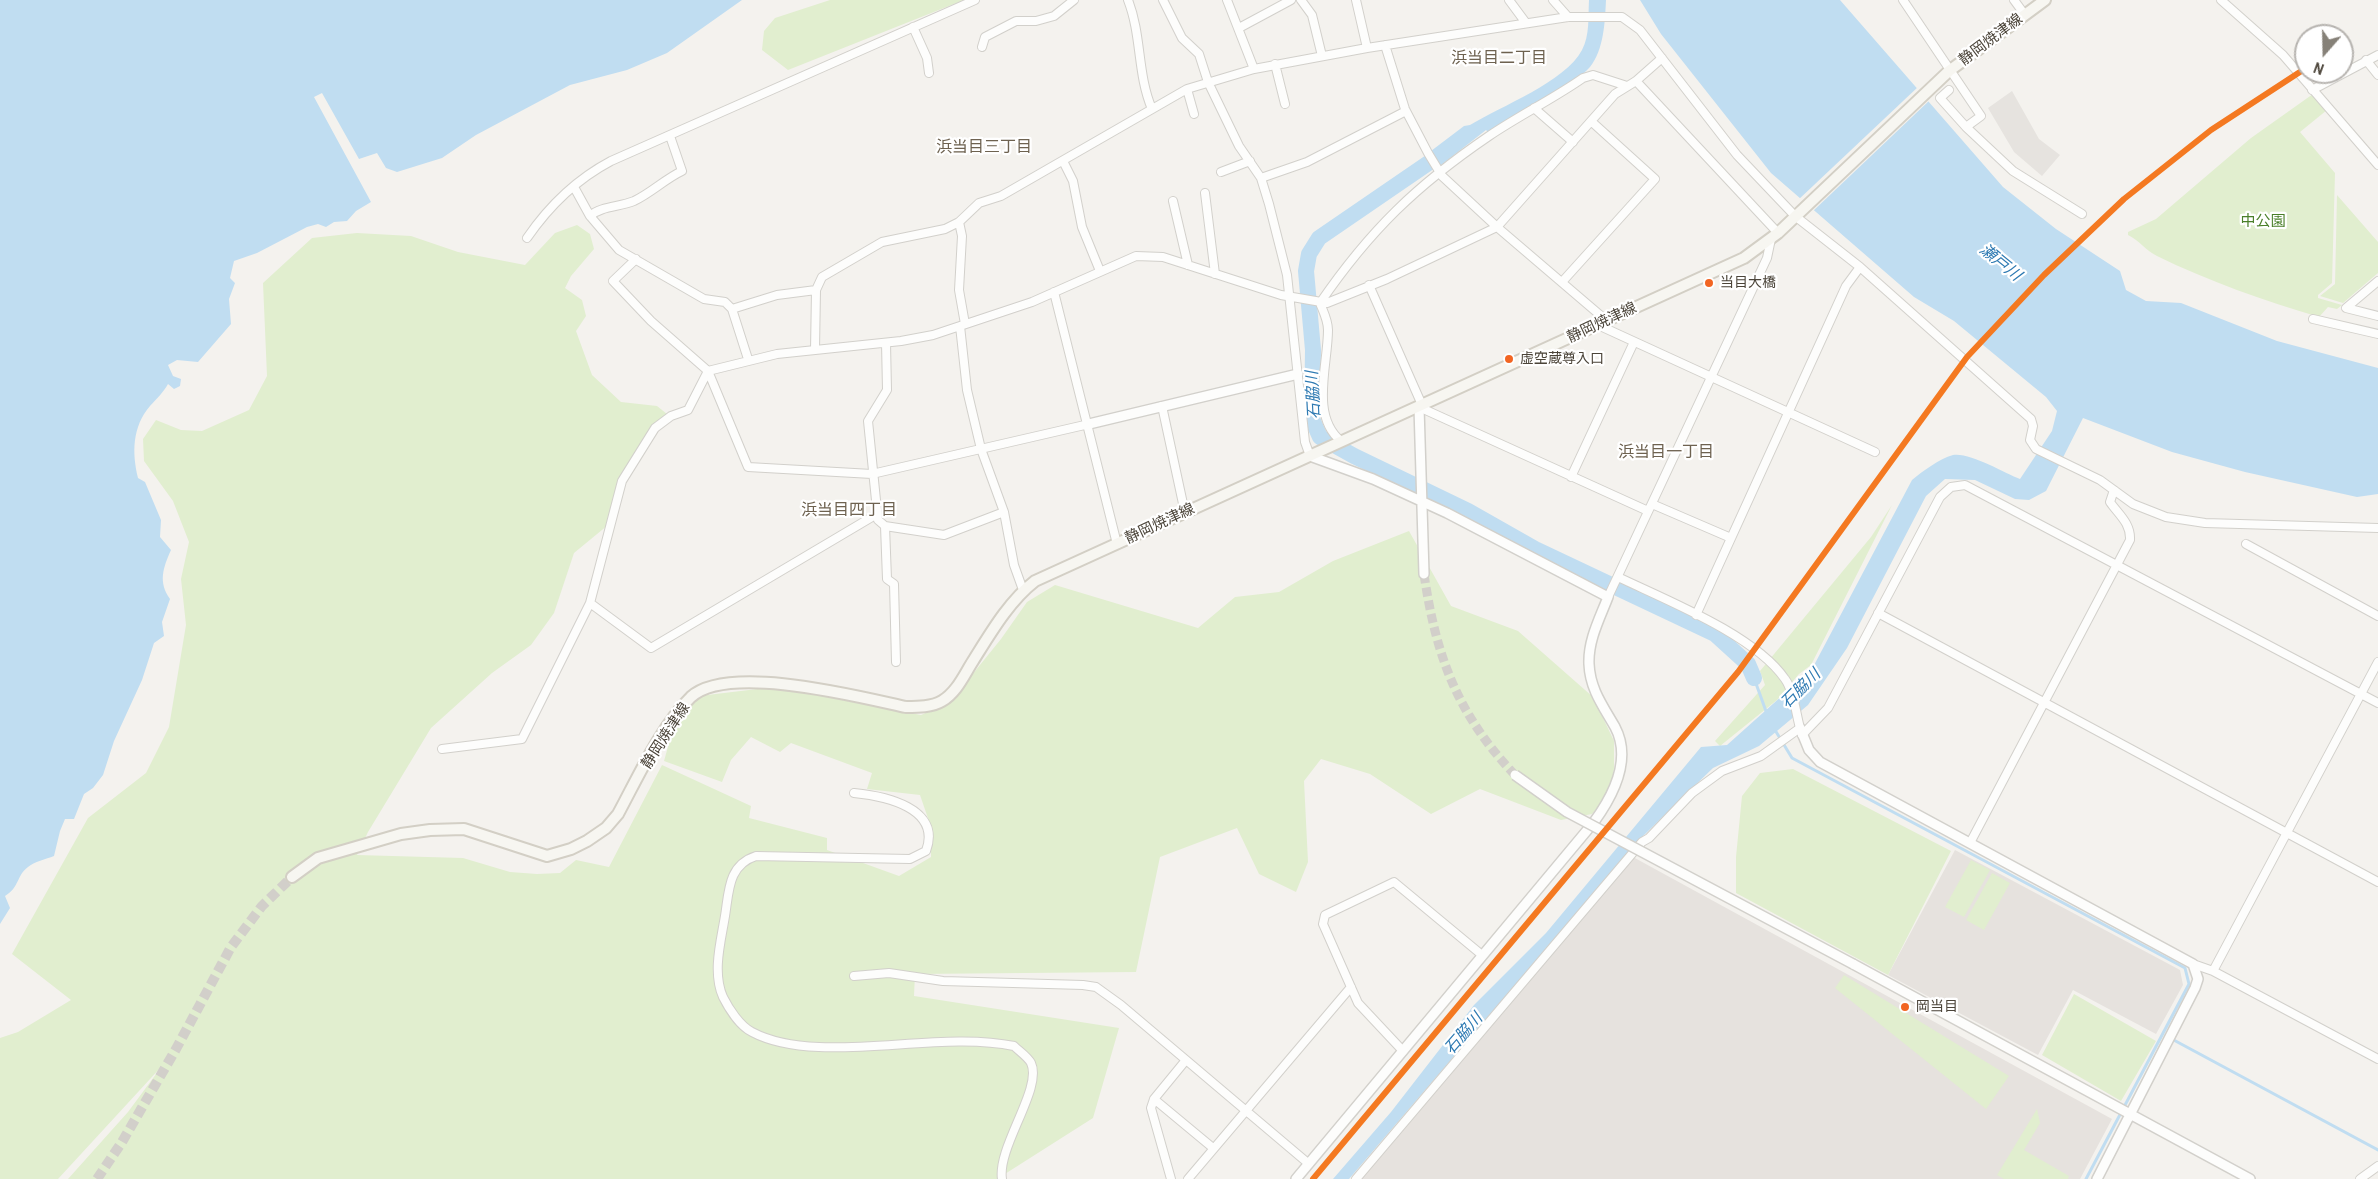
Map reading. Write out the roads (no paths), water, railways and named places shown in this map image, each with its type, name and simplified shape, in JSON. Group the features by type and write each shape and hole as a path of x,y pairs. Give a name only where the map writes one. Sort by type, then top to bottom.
{"main road":[{"name":"静岡焼津線","path":"292,877 318,858 401,834 430,830 464,829 547,855 571,849 606,828 618,814 677,714 693,696 714,685 768,683 801,685 906,707 922,707 941,702 955,691 1023,590 1035,581 1743,258 1775,236 1946,74 2045,0"}],"street":[{"path":"527,238 551,207 593,171 611,161 975,0"},
{"path":"982,47 985,37 1016,21 1036,21 1054,16 1074,0"},
{"path":"1128,0 1136,28 1145,92 1152,109"},
{"path":"1163,0 1182,38 1199,54 1208,82 1239,146 1260,178 1282,252 1305,442 1310,456 1422,499 1608,597"},
{"path":"1227,0 1254,69"},
{"path":"1301,0 1312,15 1322,56"},
{"path":"1356,0 1367,48"},
{"path":"1509,0 1526,23"},
{"path":"1553,0 1568,17"},
{"path":"1903,0 1946,74 1981,116 1966,128"},
{"path":"2014,0 2025,15"},
{"path":"2220,0 2283,55 2378,165"},
{"path":"1239,28 1288,1"},
{"path":"815,350 816,290 822,277 832,269 882,242 945,229 959,222 979,203 1001,196 1187,89 1275,64 1526,23 1585,15 1609,15 1622,17 1632,22 1737,155 1798,214 2031,419 2033,426 2030,440 2036,449 2100,480 2148,511 2183,520 2378,528 2378,535"},
{"path":"913,27 927,58 929,73"},
{"path":"1385,45 1406,111 1439,171 1497,226 1562,282 1602,323 1634,342 1710,378 1875,452"},
{"path":"2312,90 2378,55"},
{"path":"442,749 522,739 590,603 622,481 655,428 671,416 688,410 708,371 748,359 933,335 1054,292 1125,260 1152,255 1288,297 1327,303 1497,226 1615,94 1636,81 1662,58"},
{"path":"2366,60 2378,75"},
{"path":"1275,64 1285,104"},
{"path":"1320,303 1357,253 1390,215 1439,171 1489,136 1593,75 1627,86"},
{"path":"1296,1179 1594,822 1609,801 1616,785 1620,761 1620,739 1594,692 1589,663 1594,632 1608,597 1767,258 1775,236 1636,81"},
{"path":"1187,89 1194,114"},
{"path":"1949,90 1940,98 1966,128 2013,171 2082,214"},
{"path":"1534,108 1573,142"},
{"path":"1260,178 1307,162 1406,111"},
{"path":"1562,282 1655,178 1592,122"},
{"path":"590,216 595,212 635,201 667,178 682,171 670,136"},
{"path":"1063,161 1073,181 1082,227 1100,271"},
{"path":"1221,172 1250,161"},
{"path":"574,187 600,231 619,250 704,299 725,302 732,309 748,359"},
{"path":"1205,193 1215,274"},
{"path":"1173,201 1188,265"},
{"path":"959,222 962,236 959,290 968,390 981,449 1004,512 1014,565 1023,590"},
{"path":"636,259 613,282 651,321 708,371 748,467 872,474 1298,374"},
{"path":"1696,615 1846,286 1860,267"},
{"path":"2378,281 2346,308 2378,316"},
{"path":"1369,285 1421,406 1424,574"},
{"path":"732,309 777,295 816,290"},
{"path":"1054,292 1089,424 1117,544"},
{"path":"1320,303 1328,331 1323,371 1327,424 1331,433 1340,442"},
{"path":"2313,318 2378,334"},
{"path":"1571,477 1634,342"},
{"path":"885,343 887,390 868,421 877,514 885,526 887,579 894,584 896,662"},
{"path":"1162,406 1185,513"},
{"path":"1421,406 1571,477 1731,538"},
{"path":"1356,1179 1642,842 1650,838 1700,788 1722,771 1761,756 1788,736 1801,731 1828,708 1940,496 1950,487 1958,485 1975,488 2378,703"},
{"path":"1970,843 2130,540 2131,533 2125,521 2110,502 2114,490"},
{"path":"885,526 944,535 1004,512"},
{"path":"590,603 651,648 877,514"},
{"path":"2246,544 2378,616"},
{"path":"1618,577 1725,628 1766,660 1786,680 1801,731 1809,750 1820,762 2193,964 2213,971 2378,1059"},
{"path":"1878,613 2378,882"},
{"path":"2213,971 2378,662"},
{"path":"1515,775 1567,812 2250,1179"},
{"path":"854,793 879,796 906,805 919,814 929,834 926,851 910,859 756,856 746,859 735,868 729,886 718,966 723,996 739,1022 750,1031 767,1038 800,1045 840,1047 954,1040 1014,1046 1031,1063 1032,1076 1027,1096 1003,1158 1002,1179"},
{"path":"1402,1052 1358,1003 1323,924 1325,915 1394,882 1482,955"},
{"path":"2097,1179 2195,988 2198,979 2193,964"},
{"path":"854,976 889,973 943,981 1096,987 1121,1005 1309,1164"},
{"path":"1188,1179 1351,987"},
{"path":"1171,1179 1151,1108 1154,1099 1186,1060"},
{"path":"1154,1099 1213,1149"},
{"path":"2360,1179 2378,1166"}],"water":[{"path":"0,0 742,0 667,53 627,70 570,85 476,135 442,158 397,172 386,168 377,153 359,159 322,93 314,97 371,202 356,211 347,221 334,222 326,227 318,224 307,227 257,253 234,261 230,278 235,283 229,299 231,324 198,362 177,360 168,365 173,376 181,379 180,386 174,389 168,384 144,414 137,431 134,450 138,478 145,482 161,520 160,537 171,550 163,575 164,587 170,599 162,622 164,636 154,643 142,680 114,741 103,775 93,788 84,794 74,819 65,819 54,856 28,867 10,893 5,896 10,908 0,924"},
{"path":"1589,0 1606,0 1601,44 1590,67 1557,92 1488,132 1486,130 1440,166 1431,151 1464,126 1470,125 1547,83 1574,62 1586,38"},
{"name":"瀬戸川","path":"1640,0 1840,0 2003,187 2056,229 2120,271 2126,290 2146,301 2181,303 2277,341 2378,368 2378,494 2357,497 2245,472 2172,452 2083,418 2046,491 2029,500 2015,499 1975,480 1945,479 1926,496 1847,648 1808,705 1759,746 1713,768 1641,838 1349,1179 1333,1179 1391,1112 1474,1005 1546,933 1701,747 1727,745 1812,669 1912,480 1942,459 1953,455 1977,460 2020,479 2052,431 2057,411 2046,397 1954,321 1914,297 1771,173 1661,34"}],"waterway":[{"name":"石脇川","path":"1446,151 1319,238 1309,254 1306,271 1313,350 1312,419 1320,437 1468,511 1535,549 1715,634 1748,664 1754,678"},
{"path":"1754,678 1767,714"},
{"path":"1775,730 1792,758 2185,968 2189,984 2086,1179"},
{"path":"2170,1038 2378,1150"}],"tunnel":[{"path":"1424,574 1435,631 1452,682 1478,729 1515,775"},
{"path":"97,1179 122,1142 176,1049 231,947 262,906 292,877"}],"place":[{"name":"当目大橋","path":"1709,283"},
{"name":"虚空蔵尊入口","path":"1509,359"},
{"name":"岡当目","path":"1905,1007"}],"district":[{"name":"浜当目二丁目","path":"1499,59"},
{"name":"浜当目三丁目","path":"984,148"},
{"name":"浜当目一丁目","path":"1666,453"},
{"name":"浜当目四丁目","path":"849,511"}],"park label":[{"name":"中公園","path":"2263,222"}]}
